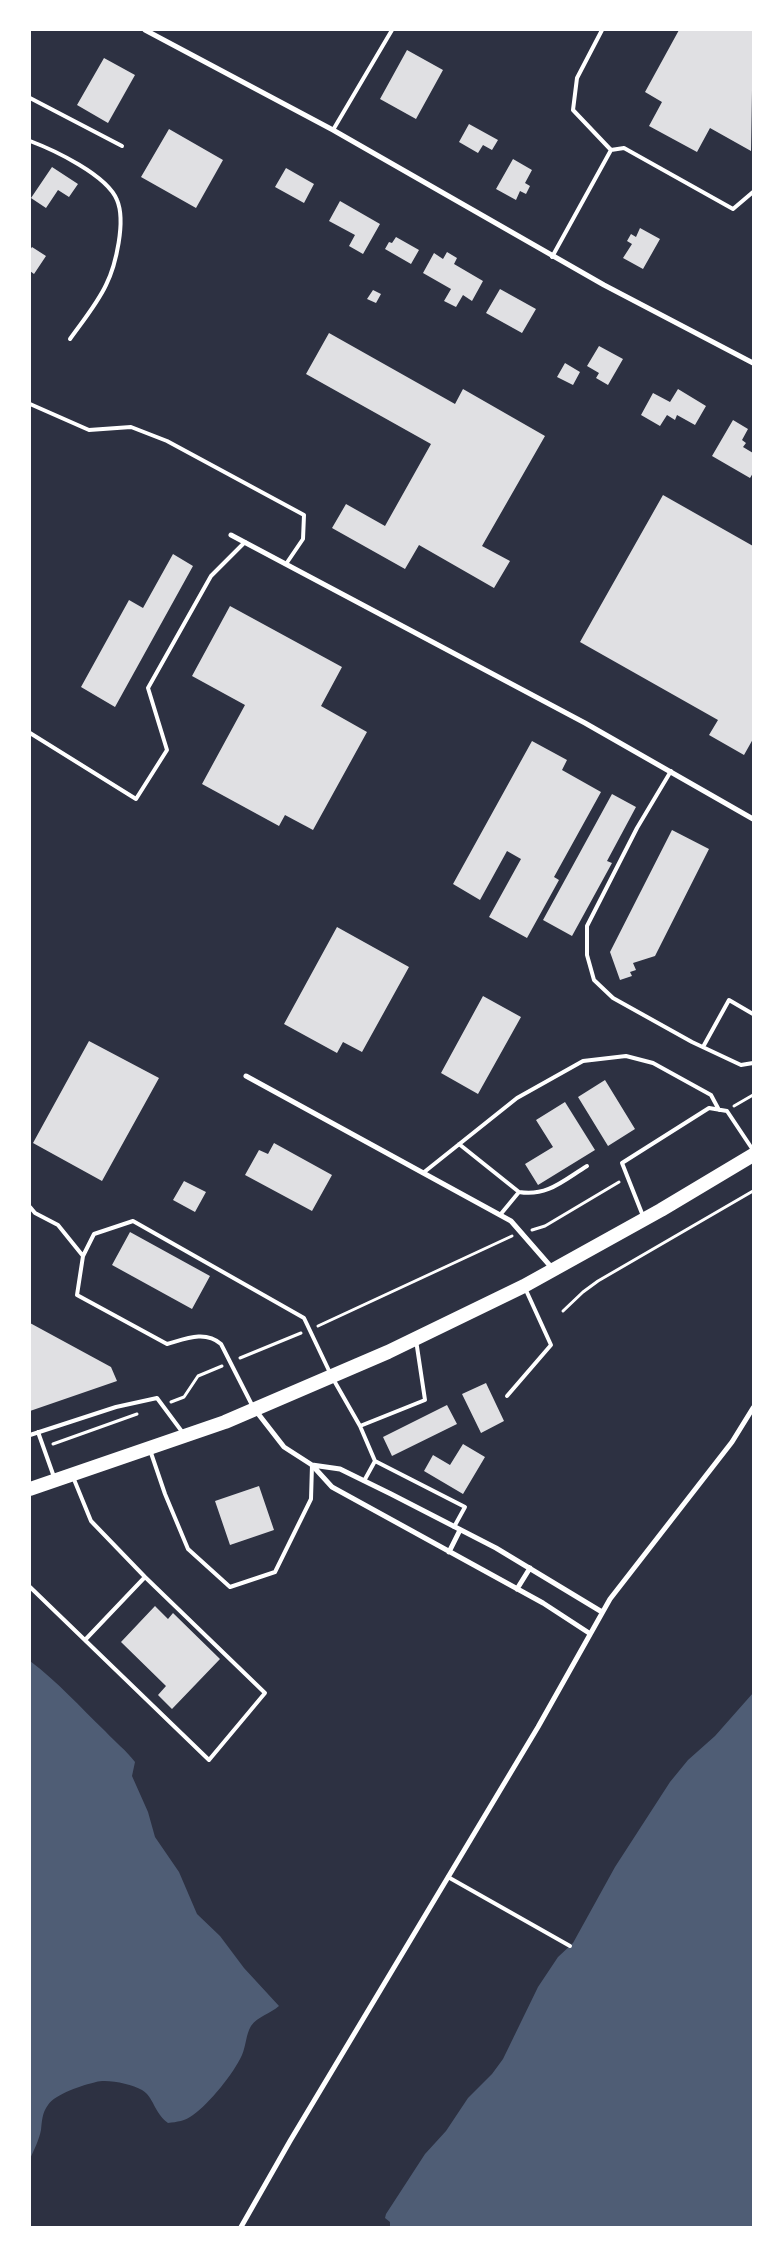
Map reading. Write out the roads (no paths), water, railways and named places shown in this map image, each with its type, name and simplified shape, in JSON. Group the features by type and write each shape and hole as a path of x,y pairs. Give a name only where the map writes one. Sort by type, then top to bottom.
{"highway":[{"path":"30,1489 73,1476 186,1436 255,1410 332,1377 524,1286 644,1220 753,1155"}],"street":[{"path":"145,30 333,130 552,256 753,363"},
{"path":"231,535 577,718 753,819"},
{"path":"246,1076 500,1215 511,1222 554,1270"},
{"path":"241,2227 538,1727 589,1633 610,1599 732,1442 753,1408"},
{"path":"255,1410 284,1447 312,1465 332,1487 518,1589 589,1633"},
{"path":"312,1465 340,1470 364,1481 530,1568 602,1612"},
{"path":"449,1552 460,1530"},
{"path":"518,1589 530,1568"}],"lane":[{"path":"333,130 392,30"},
{"path":"602,30 577,78 573,110 611,150"},
{"path":"30,98 122,146"},
{"path":"30,141 47,147 80,166 109,188 117,199 120,211 121,227 118,244 106,285 70,339"},
{"path":"611,150 624,148 733,209 753,192"},
{"path":"552,256 611,150"},
{"path":"30,404 89,430 131,427 167,441 304,515 303,539 286,564"},
{"path":"30,733 136,799 167,750 148,688 211,576 245,542"},
{"path":"671,771 637,828 587,926 587,955 594,980 613,998 703,1047 741,1065 753,1063"},
{"path":"703,1047 729,1000 753,1014"},
{"path":"423,1173 517,1098 583,1060 626,1056 653,1063 712,1095 719,1110"},
{"path":"644,1220 622,1164 709,1108 727,1111 753,1150"},
{"path":"459,1144 519,1192 542,1193 587,1166"},
{"path":"500,1215 519,1192"},
{"path":"30,1207 35,1213 58,1225 82,1256"},
{"path":"255,1410 221,1344 215,1338 194,1336 167,1344 77,1295 82,1256 94,1234 134,1221 304,1318 311,1329 332,1377 360,1426 375,1461 464,1507 454,1527"},
{"path":"506,1396 551,1345 524,1286"},
{"path":"360,1426 425,1400 416,1338"},
{"path":"30,1435 116,1407 157,1398 186,1436"},
{"path":"38,1432 56,1481"},
{"path":"150,1449 165,1494 188,1549 230,1587 274,1572 311,1499 312,1465"},
{"path":"364,1481 375,1461"},
{"path":"30,1587 209,1760 265,1693 145,1577 92,1521 73,1476"},
{"path":"85,1640 145,1577"},
{"path":"448,1877 570,1946"}],"water":[{"path":"30,1661 69,1695 135,1762 132,1776 148,1812 155,1837 179,1872 197,1914 220,1936 244,1968 279,2006 251,2026 242,2055 227,2079 213,2096 190,2117 168,2123 142,2090 126,2084 113,2082 101,2081 90,2083 57,2097 48,2105 43,2114 39,2137 30,2159"},
{"path":"753,1693 753,2227 390,2227 390,2222 385,2218 386,2214 425,2154 446,2131 468,2098 492,2074 503,2059 538,1987 558,1957 573,1943 615,1867 670,1782 688,1760 715,1736"}]}
